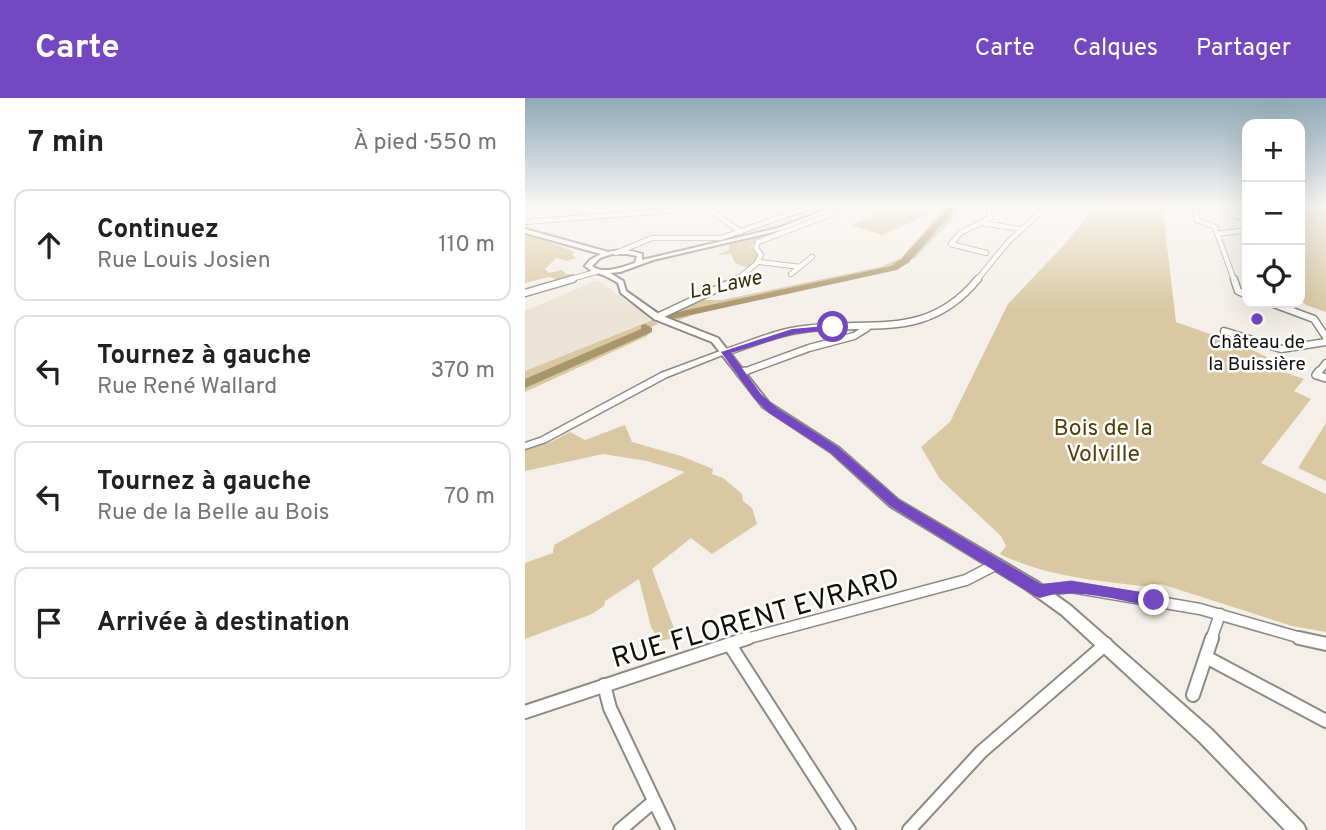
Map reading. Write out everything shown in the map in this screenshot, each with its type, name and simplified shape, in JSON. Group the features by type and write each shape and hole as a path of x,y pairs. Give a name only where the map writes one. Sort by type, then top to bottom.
{"main road":[{"path":"558,241 614,253 700,248"},
{"path":"729,241 638,263 621,282 623,292 657,317 715,341 773,411 835,450 894,503 1040,592 1106,644 1206,736 1297,830"},
{"path":"574,246 593,260"},
{"path":"614,253 593,260 589,268 621,282"},
{"path":"636,253 641,259 638,263"},
{"path":"601,272 631,268"}],"street":[{"path":"614,253 647,241"},
{"path":"760,241 756,248 761,255 760,262"},
{"path":"953,241 951,244 986,253"},
{"path":"525,446 543,440 664,375 726,352 805,329 892,326 945,311 958,300 1009,241"},
{"path":"1220,241 1238,291 1242,293"},
{"path":"636,253 637,244"},
{"path":"791,274 812,257"},
{"path":"657,317 729,285 760,262 800,267"},
{"path":"572,278 589,268"},
{"path":"525,293 601,272"},
{"path":"1224,331 1281,349 1326,340 1314,319 1284,308"},
{"path":"740,373 809,348 854,336 867,328"},
{"path":"1325,367 1317,375 1326,378"},
{"name":"RUE FLORENT EVRARD","path":"525,712 730,645 966,580 997,564"},
{"path":"1040,592 1047,588 1071,587 1220,614 1283,635 1326,645"},
{"path":"1193,695 1220,614"},
{"path":"909,830 981,752 1106,644"},
{"path":"730,645 849,830"},
{"path":"1206,657 1326,721"},
{"path":"604,685 610,708 668,830"},
{"path":"620,830 653,802"}],"shaded area":[{"path":"597,280 650,317 647,318 650,320 525,371 525,311"}],"green space":[{"path":"525,241 546,241 575,252 572,255 576,258 567,261 556,258 545,269 549,273 562,270 566,274 575,274 559,280 549,277 525,283"},
{"path":"759,241 751,246 759,255 757,261 748,268 735,263 731,254 717,255 729,250 729,244"},
{"path":"916,241 931,241 914,259 902,257"},
{"name":"Bois de la Volville","path":"1067,241 1166,241 1176,322 1244,346 1269,358 1266,366 1304,379 1294,391 1311,399 1261,463 1326,494 1326,632 1292,626 1161,584 1150,587 1073,577 1018,562 1000,554 1006,546 1001,536 940,479 921,447 950,422 1008,304"},
{"path":"1305,241 1326,241 1326,312 1306,305"},
{"path":"899,259 911,262 896,269 695,314 679,320 670,316 671,313 701,300 722,300 880,267"},
{"path":"652,320 658,324 647,329 650,332 647,336 525,392 525,371"},
{"path":"1326,423 1326,481 1298,468"},
{"path":"625,425 632,442 681,456 713,469 712,474 723,478 742,494 743,501 752,508 757,524 712,554 691,538 652,569 677,637 660,641 651,627 639,579 605,601 604,606 592,614 525,639 525,563 553,553 554,545 685,472 647,461 603,454 525,471 525,450 549,443 570,432 585,440"}],"waterway":[{"name":"La Lawe","path":"907,258 922,241"},
{"name":"La Lawe","path":"673,316 878,272 894,268 906,260"},
{"name":"La Lawe","path":"525,384 648,330 645,327"}],"place":[{"name":"Château de la Buissière","path":"1257,319"}],"route":[{"path":"833,327 792,331 726,352 758,396 773,411 835,450 894,503 1040,592 1047,588 1071,587 1154,600"}]}
